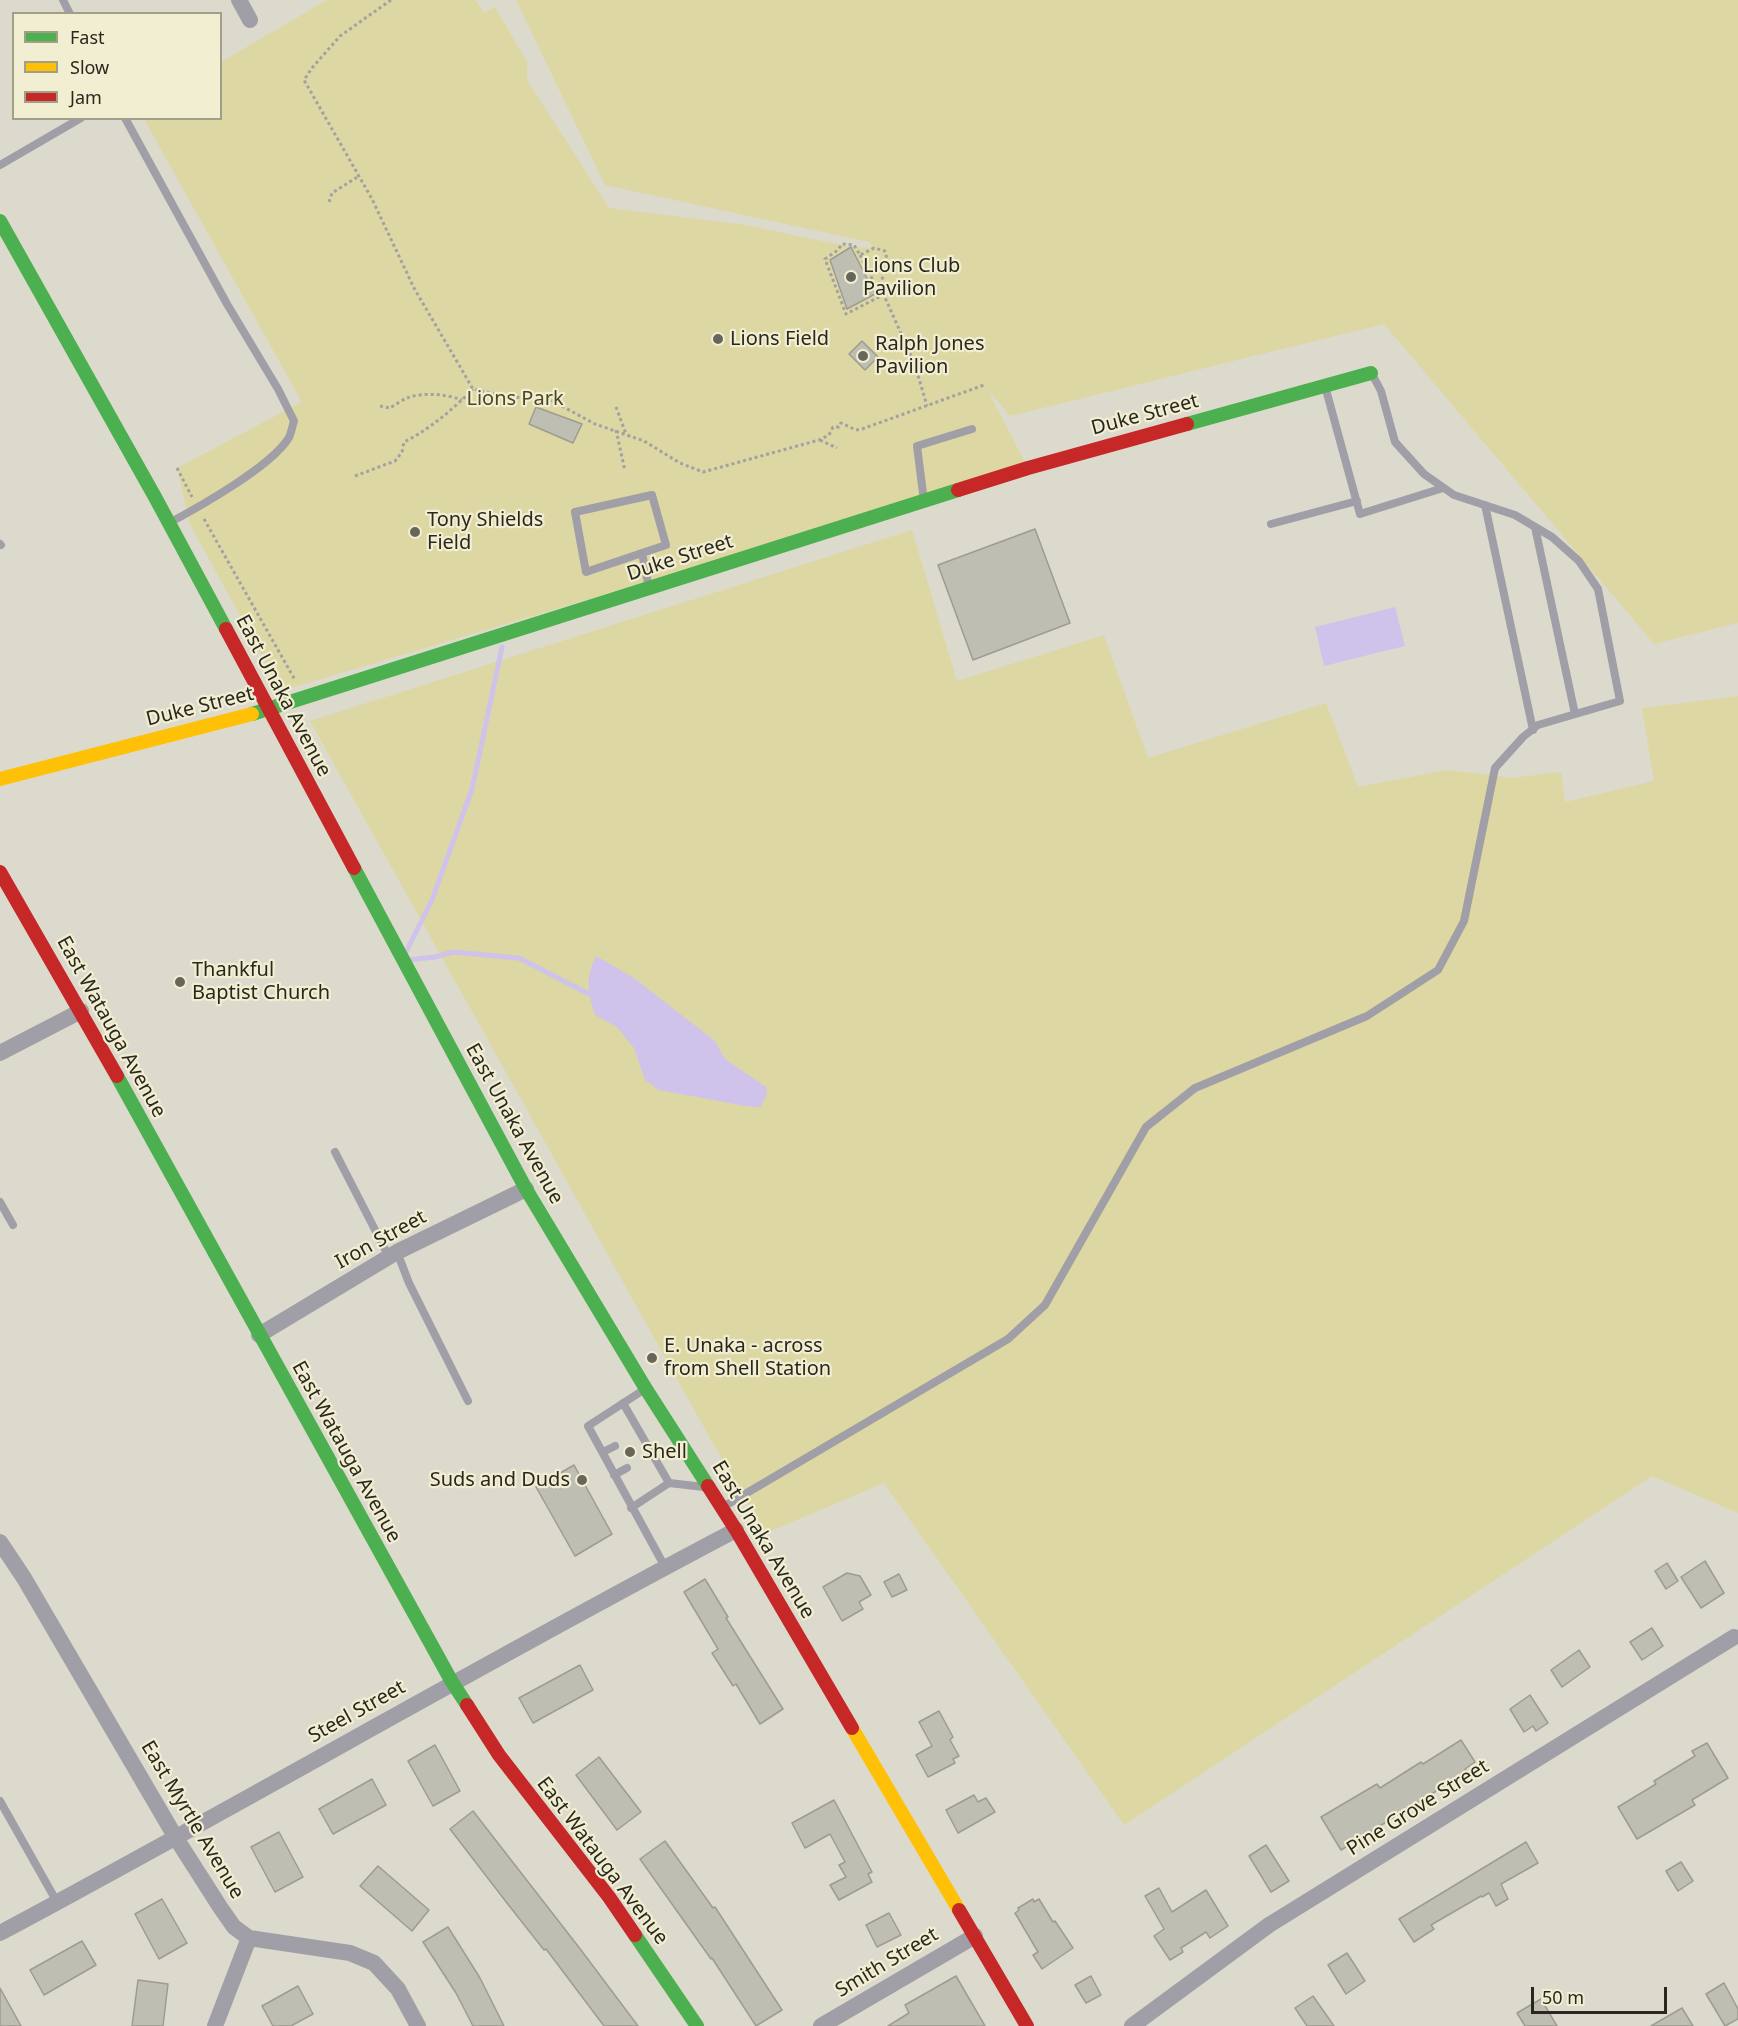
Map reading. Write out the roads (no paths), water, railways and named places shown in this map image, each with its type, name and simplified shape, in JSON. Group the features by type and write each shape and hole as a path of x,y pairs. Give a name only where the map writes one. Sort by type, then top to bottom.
{"street":[{"path":"239,0 250,20"},
{"name":"East Unaka Avenue","path":"0,221 169,524 526,1189 646,1389 736,1530 1027,2026"},
{"name":"Duke Street","path":"0,779 268,710 1028,468 1371,373"},
{"name":"East Watauga Avenue","path":"0,872 81,1011 452,1683 499,1755 609,1897 697,2026"},
{"path":"0,1053 81,1011"},
{"name":"Iron Street","path":"259,1335 393,1255 526,1189"},
{"name":"Steel Street","path":"0,1933 176,1838 452,1683 736,1530"},
{"name":"East Myrtle Avenue","path":"0,1542 24,1578 176,1838 234,1927 249,1938"},
{"name":"Pine Grove Street","path":"1132,2026 1269,1925 1734,1637"},
{"name":"Smith Street","path":"821,2026 975,1936"},
{"path":"215,2026 249,1938 350,1953 374,1963 398,1989 418,2026"}],"lane":[{"path":"0,165 78,120"},
{"path":"125,120 294,421 289,439 268,461 169,524"},
{"path":"722,1508 1008,1338 1045,1305 1146,1127 1195,1088 1367,1016 1438,970 1464,921 1495,768 1523,737 1538,725 1620,701 1598,589 1579,561 1552,537 1515,515 1454,495 1424,474 1395,442 1381,391 1371,373"},
{"path":"1325,386 1360,514 1443,488"},
{"path":"924,501 917,446 972,429"},
{"path":"652,495 666,545 642,553 586,572 575,512 652,495"},
{"path":"1271,524 1357,501"},
{"path":"1485,505 1533,729"},
{"path":"1535,527 1575,714"},
{"path":"642,553 649,589"},
{"path":"335,1152 409,1283 468,1401"},
{"path":"0,1202 13,1226"},
{"path":"646,1389 588,1426 665,1567"},
{"path":"623,1403 649,1456 669,1483"},
{"path":"603,1452 615,1446"},
{"path":"614,1474 627,1468"},
{"path":"632,1508 669,1483 710,1488"},
{"path":"0,1801 57,1902"}],"waterway":[{"path":"406,952 432,900 472,789 502,647"},
{"path":"408,960 453,952 519,958 589,994"}],"place":[{"name":"Lions Club Pavilion","path":"851,277"},
{"name":"Lions Field","path":"718,339"},
{"name":"Ralph Jones Pavilion","path":"863,356"},
{"name":"Tony Shields Field","path":"415,532"},
{"name":"Thankful Baptist Church","path":"180,982"},
{"name":"E. Unaka - across from Shell Station","path":"652,1358"},
{"name":"Shell","path":"630,1452"},
{"name":"Suds and Duds","path":"582,1480"}],"park label":[{"name":"Lions Park","path":"515,399"}]}
